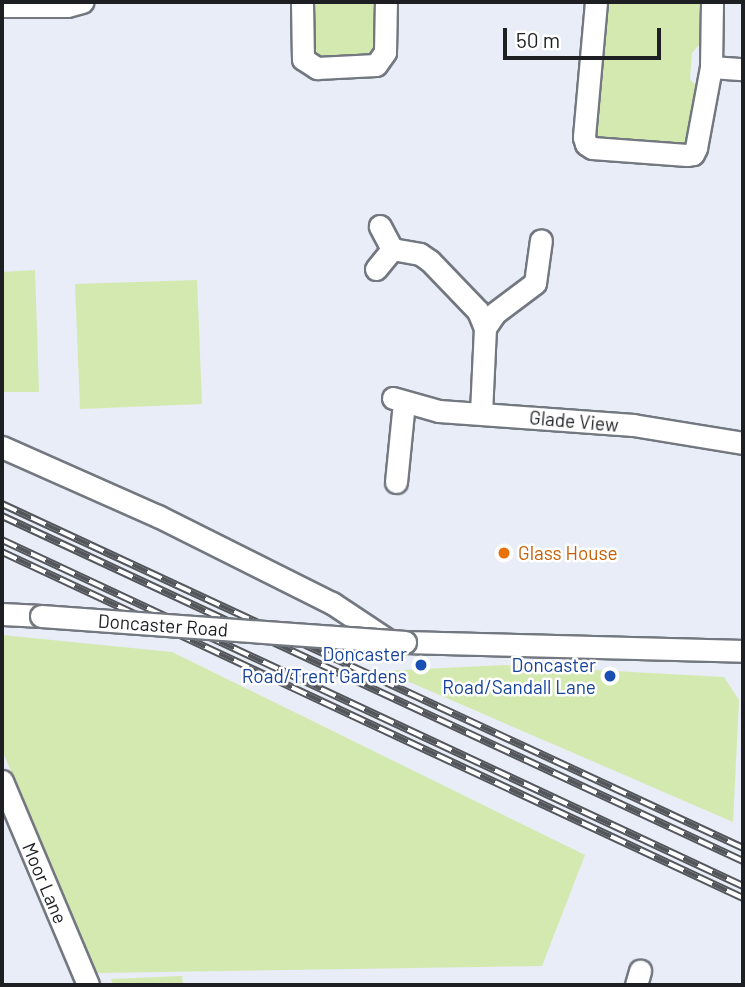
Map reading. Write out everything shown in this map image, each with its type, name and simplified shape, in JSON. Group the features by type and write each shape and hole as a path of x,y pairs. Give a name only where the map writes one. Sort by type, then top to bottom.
{"street":[{"path":"2,6 67,6 82,2"},
{"path":"302,2 303,60 317,68 354,68 376,65 385,52 386,2"},
{"path":"596,2 584,137 586,144 592,148 693,154 711,67 712,2"},
{"path":"711,67 743,69"},
{"path":"380,226 392,249"},
{"path":"485,328 495,313 535,283 541,240"},
{"path":"376,269 392,249"},
{"path":"392,249 420,254 430,261 478,311 485,328 481,413"},
{"name":"Glade View","path":"396,481 398,400 439,411 633,425 743,443"},
{"path":"2,447 158,516 307,591 397,642"},
{"name":"Doncaster Road","path":"2,614 397,642 743,651"},
{"name":"Moor Lane","path":"2,781 88,985"}],"green space":[{"path":"309,2 378,2 377,47 374,57 326,62 313,56"},
{"path":"604,2 702,2 703,40 692,53 690,79 699,90 689,143 684,146 601,142 593,126"},
{"path":"35,270 39,392 2,392 2,272"},
{"path":"197,280 202,404 80,409 75,284"},
{"path":"2,635 172,652 585,855 542,966 96,973 2,750"},
{"path":"504,665 724,677 739,700 733,822 384,671"},
{"path":"182,976 183,985 113,985 111,979"}],"railway":[{"path":"2,504 743,848"},
{"path":"2,516 743,861"},
{"path":"2,540 743,886"},
{"path":"2,552 743,898"}],"place":[{"name":"Glass House","path":"504,553"},
{"name":"Doncaster Road/Trent Gardens","path":"421,665"},
{"name":"Doncaster Road/Sandall Lane","path":"610,676"}]}
